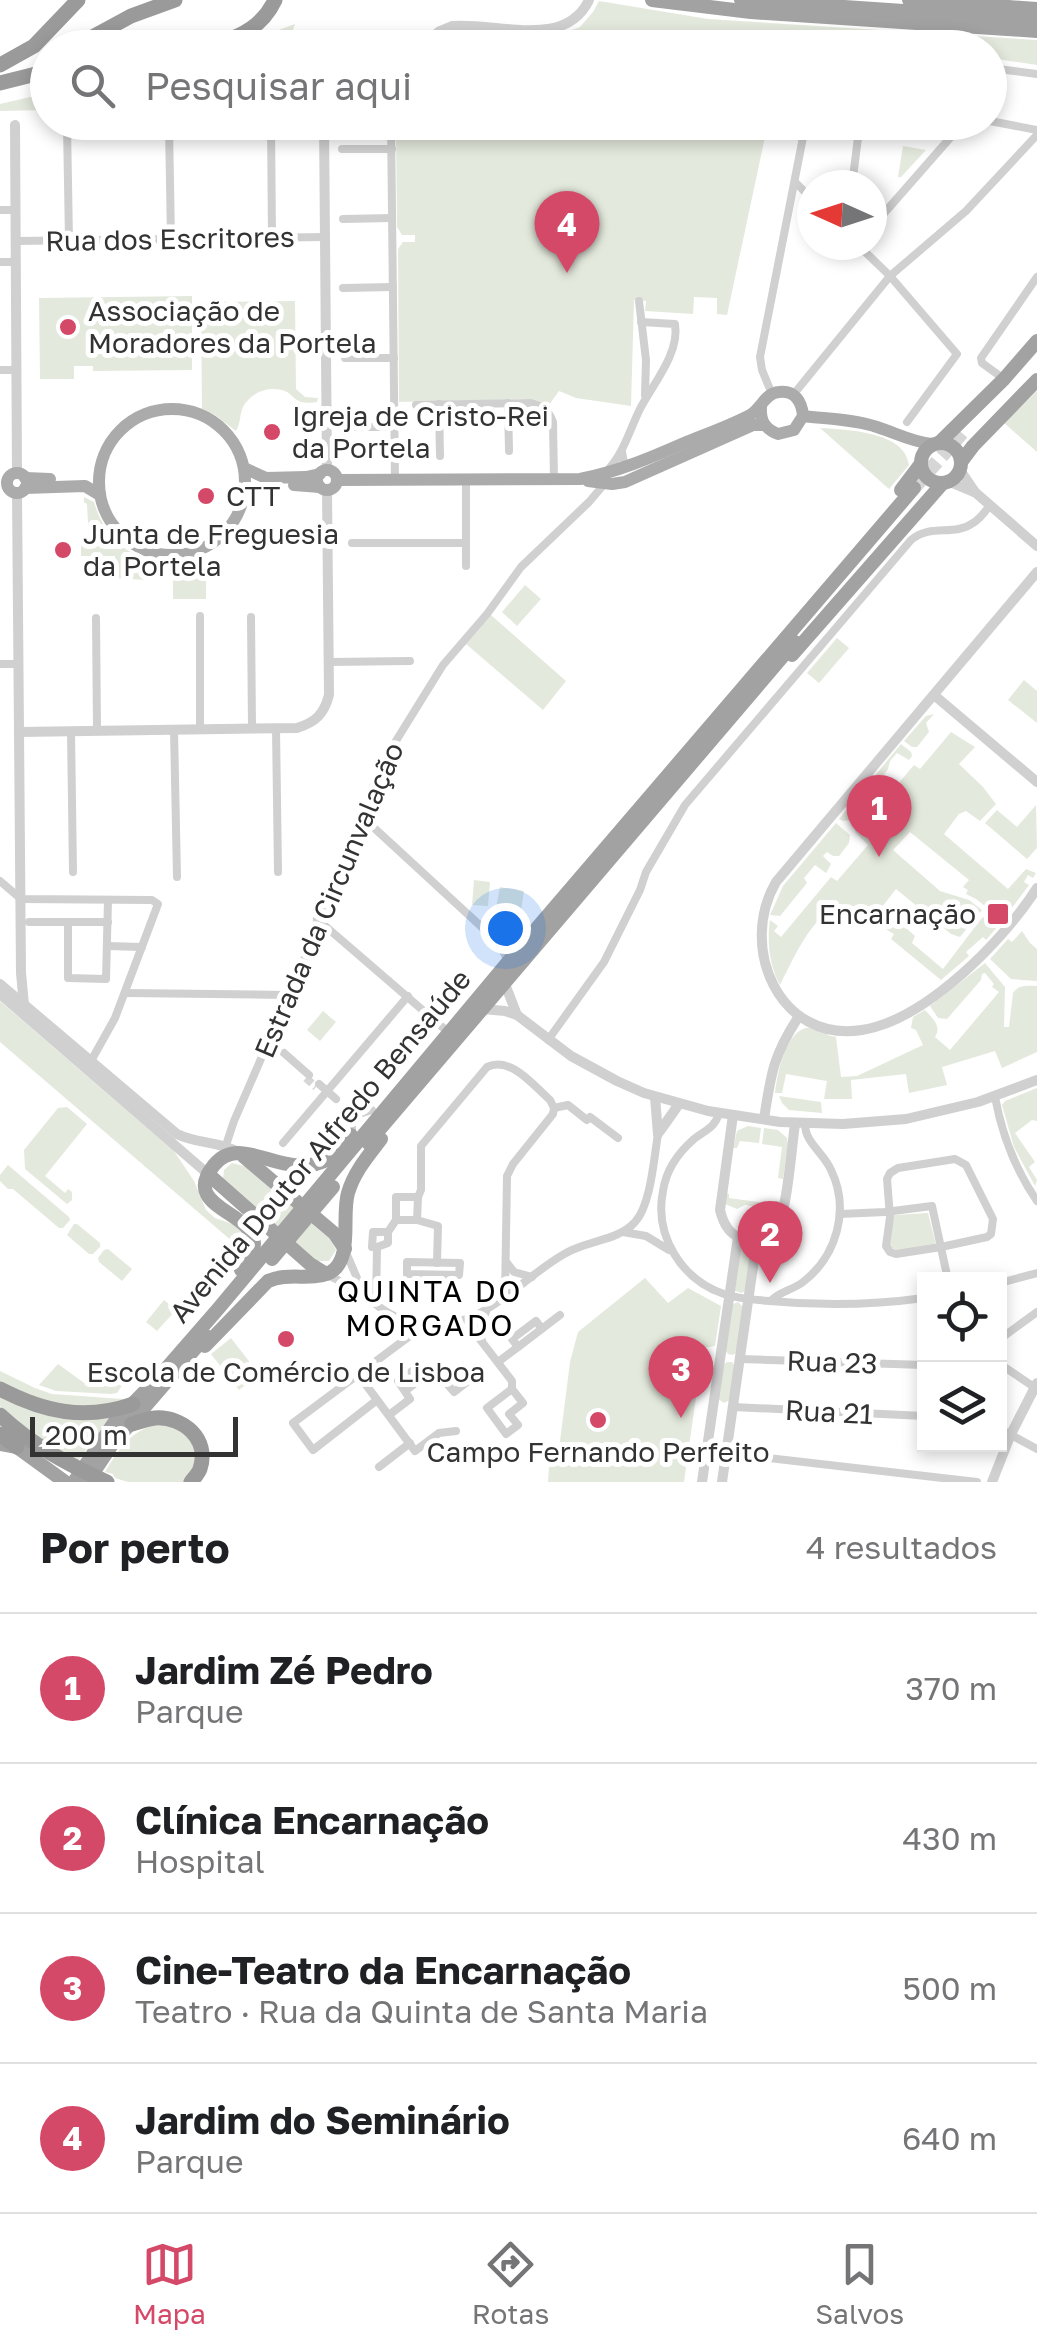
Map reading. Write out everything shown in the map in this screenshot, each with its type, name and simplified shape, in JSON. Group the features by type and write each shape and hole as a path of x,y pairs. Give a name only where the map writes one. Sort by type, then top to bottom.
{"highway":[{"path":"105,30 175,0"},
{"path":"652,0 785,15 1037,31"},
{"path":"741,0 1037,20"},
{"path":"909,0 1037,9"},
{"path":"250,30 265,18 273,4"},
{"path":"50,30 74,6"},
{"path":"0,65 30,48"},
{"path":"6,82 30,69"},
{"path":"936,444 954,448 954,474 927,479 920,463 926,448 936,444 1004,379 1037,341"},
{"path":"1037,354 966,435 1037,367"},
{"name":"Avenida Doutor Alfredo Bensaúde","path":"768,667 790,658 924,502 954,474 972,446 1037,380"},
{"name":"Avenida Doutor Alfredo Bensaúde","path":"343,1168 403,1087 518,949 768,667 783,629 912,478 920,463"},
{"name":"Avenida Doutor Alfredo Bensaúde","path":"74,1482 179,1370 248,1280 430,1073 917,491"},
{"path":"179,1370 268,1281 280,1276 326,1274 339,1266 345,1250 344,1211 354,1178 430,1073"},
{"path":"232,1148 296,1167 315,1165 337,1152 382,1100 403,1087"},
{"path":"218,1309 253,1252 254,1243 247,1225 220,1210 206,1190 208,1174 232,1148"},
{"path":"232,1148 336,1234 345,1250"},
{"path":"208,1174 326,1274"},
{"name":"Avenida Doutor Alfredo Bensaúde","path":"87,1482 114,1422 248,1280"},
{"path":"0,1390 69,1412 102,1413 133,1404"},
{"path":"0,1416 64,1462 107,1482"},
{"path":"132,1424 156,1418 175,1420 190,1428 202,1450 200,1468 191,1482"},
{"path":"0,1434 8,1446 64,1482"}],"main road":[{"path":"623,467 754,413 772,394 793,394 802,408 802,416 794,430 786,434 770,431 761,418 761,407"},
{"path":"171,408 197,413 220,426 237,448 244,468 244,494 237,515 221,536 198,550 172,555 146,550 124,537 108,516 100,495 100,470 107,448 123,427 146,413 171,408"},
{"path":"802,416 853,421 936,444"},
{"path":"623,467 753,425 764,425"},
{"path":"900,436 920,463"},
{"path":"244,494 262,486 326,480 603,479 620,483 623,467"},
{"path":"244,468 263,478 326,480"},
{"path":"15,483 85,478 100,470"},
{"path":"15,483 84,486 100,495"}],"street":[{"path":"440,30 452,26 561,28 577,19 590,0"},
{"path":"1007,70 1037,74"},
{"path":"15,125 15,483 24,1004"},
{"path":"793,394 890,276 960,216 1037,132 1007,126"},
{"path":"67,140 69,240"},
{"path":"170,140 170,239"},
{"path":"271,140 272,238"},
{"path":"19,732 297,728 310,724 325,708 328,662 324,140"},
{"path":"392,140 394,480"},
{"path":"772,394 760,357 803,140"},
{"path":"854,170 858,140"},
{"path":"887,209 948,140"},
{"path":"0,144 15,144"},
{"path":"342,149 392,149"},
{"path":"0,210 15,210"},
{"path":"343,218 392,218"},
{"name":"Rua dos Escritores","path":"15,241 325,237"},
{"path":"873,260 957,354 907,422"},
{"path":"0,262 16,262"},
{"path":"1004,379 982,363 982,358 1037,277"},
{"path":"342,288 393,287"},
{"path":"623,467 646,387 639,301"},
{"path":"640,322 676,325 675,340 662,371 642,404"},
{"path":"345,358 394,358"},
{"path":"646,367 662,371"},
{"path":"0,370 16,370"},
{"path":"508,403 509,451"},
{"path":"439,404 440,456"},
{"path":"416,405 539,405 554,422 554,480"},
{"path":"346,428 394,427"},
{"name":"Estrada da Circunvalação","path":"232,1148 234,1122 270,1044 381,765 443,665 522,567 588,502 603,479 623,467"},
{"path":"954,474 1037,546"},
{"path":"466,480 466,566"},
{"path":"548,1040 604,962 646,872 685,805 911,540 926,531 969,526 990,505"},
{"path":"352,544 466,543"},
{"path":"1035,578 782,874 767,900 761,929 763,958 774,986 799,1016 822,1027 851,1031 873,1028 947,987 1011,924 1037,888"},
{"path":"200,616 200,729"},
{"path":"251,617 252,728"},
{"path":"96,618 97,730"},
{"path":"328,662 410,661"},
{"path":"0,664 19,664"},
{"path":"934,695 1037,782"},
{"path":"276,728 278,872"},
{"path":"174,729 177,878"},
{"path":"71,731 73,872"},
{"path":"361,818 498,942 508,961"},
{"path":"0,881 21,900 156,901 157,909 115,1018 91,1061"},
{"path":"68,922 68,978 106,980 108,900"},
{"path":"317,919 448,1032"},
{"path":"29,922 108,922"},
{"path":"498,942 518,949"},
{"path":"107,946 142,947"},
{"path":"0,983 11,983 22,973"},
{"path":"0,983 178,1134 232,1148"},
{"path":"505,984 516,1014"},
{"path":"125,993 289,995"},
{"path":"0,994 208,1174"},
{"path":"283,1143 408,996"},
{"path":"484,1009 516,1014 594,1069 655,1096 719,1113 800,1124 906,1119 995,1097 1037,1080"},
{"path":"764,1119 774,1061 799,1016"},
{"path":"283,1056 307,1077"},
{"path":"418,1220 421,1146 490,1065 501,1063 510,1067 550,1100 554,1108 552,1117 509,1172 505,1297"},
{"path":"318,1086 335,1100"},
{"path":"326,1274 408,1321 431,1325 472,1319 571,1250 623,1232 636,1221 644,1207 658,1134 655,1096"},
{"path":"995,1097 1014,1160 1037,1201"},
{"path":"658,1134 680,1104"},
{"path":"554,1108 568,1105 618,1138"},
{"path":"352,1133 352,1118 345,1109 360,1114 372,1110"},
{"path":"719,1113 714,1125 682,1150 667,1176 662,1195 664,1235 685,1269 700,1282 729,1296 802,1304 917,1299"},
{"path":"733,1115 720,1210 725,1226 738,1237 757,1240 771,1233 781,1219 800,1124"},
{"path":"771,1301 798,1286 819,1266 830,1250 840,1214 833,1173 800,1124"},
{"path":"952,1159 962,1161 993,1219 992,1232 986,1238 941,1248 896,1254 886,1246 890,1212 887,1179 892,1170 952,1159"},
{"path":"388,1232 373,1232 372,1247 388,1243 388,1232 396,1220 396,1197 418,1197"},
{"path":"840,1214 932,1206 946,1272"},
{"path":"396,1220 418,1220 438,1226 438,1262"},
{"path":"623,1232 651,1238 674,1254"},
{"path":"702,1482 738,1237"},
{"path":"722,1482 740,1359 754,1299 757,1240"},
{"path":"376,1304 377,1247"},
{"path":"345,1250 362,1292"},
{"path":"506,1259 514,1272 532,1277"},
{"path":"407,1262 438,1262 460,1263 459,1275 407,1274 407,1262"},
{"path":"358,1278 369,1276 376,1267"},
{"path":"1007,1281 1037,1273"},
{"path":"798,1286 802,1304"},
{"path":"482,1341 480,1329 488,1310"},
{"path":"1007,1334 1037,1312"},
{"path":"498,1362 518,1347 512,1339 536,1321 542,1329 560,1315"},
{"path":"450,1324 482,1341 523,1403 497,1423"},
{"path":"378,1400 313,1450 293,1423 414,1332 431,1325"},
{"name":"Rua 23","path":"740,1359 917,1366"},
{"path":"1007,1368 1036,1386 1007,1429"},
{"path":"358,1374 416,1451 439,1433 456,1431"},
{"path":"389,1415 410,1399 405,1391 428,1374 447,1384"},
{"path":"509,1414 518,1425 506,1434 486,1408 512,1389"},
{"path":"713,1406 733,1407"},
{"name":"Rua 21","path":"733,1407 917,1416"},
{"path":"1007,1433 1037,1449"},
{"path":"378,1467 410,1443"},
{"path":"992,1482 1000,1452"},
{"path":"726,1453 977,1482"}],"shaded area":[{"path":"599,1 708,19 880,30 572,30 580,27"},
{"path":"1007,38 1037,40 1037,65 1007,61"},
{"path":"30,97 30,110 0,111 0,104"},
{"path":"396,140 764,140 727,315 717,314 717,298 694,297 693,314 645,311 646,301 634,300 631,406 576,398 559,391 549,405 533,399 399,402 398,249 403,242 415,242 415,235 402,235 397,227"},
{"path":"903,146 926,150 898,177"},
{"name":"Associação de Moradores da Portela","path":"192,296 192,370 93,371 93,366 74,366 74,379 40,379 39,298"},
{"path":"295,301 296,389 305,397 318,398 317,402 301,402 281,390 262,391 247,401 236,431 202,409 201,302"},
{"path":"1037,391 1037,452 1004,423"},
{"path":"820,428 886,439 905,454 909,465 889,489"},
{"path":"84,497 94,502 104,526 119,544 139,556 165,563 165,572 147,570 146,580 116,578 115,556 81,556 81,542 89,541"},
{"path":"173,574 206,574 206,599 173,599"},
{"path":"525,585 541,599 517,626 502,612"},
{"path":"491,615 566,681 543,710 466,644"},
{"path":"837,638 849,648 819,683 807,673"},
{"path":"1024,680 1037,691 1037,723 1008,700"},
{"path":"934,714 926,723 929,732 917,747 904,741 926,716"},
{"path":"951,732 975,747 959,764 996,804 980,821 966,811 959,814 944,834 1008,889 1026,869 1036,873 1033,878 1028,875 1024,882 1029,885 1003,920 966,894 968,890 963,887 969,880 910,832 893,850 940,891 969,900 982,910 960,937 896,889 882,907 915,936 912,943 943,969 981,919 991,917 999,925 986,940 983,937 966,952 969,956 941,980 891,939 894,934 861,909 847,905 821,917 801,944 780,985 770,953 770,920 778,926 774,931 781,937 831,877 837,881 868,845 852,824 856,818 864,824 914,765 920,769"},
{"path":"901,744 911,752 909,760 897,753 849,820 839,819"},
{"path":"1036,805 1037,848 1027,859 985,823 997,810 1017,827"},
{"path":"836,823 850,835 849,843 839,856 827,852 823,856 831,864 826,873 815,865 804,878 807,883 780,916 770,915 783,886"},
{"path":"474,880 490,882 488,906 472,905"},
{"path":"500,887 524,891 519,923 494,919"},
{"path":"1022,931 1037,949 1037,981 1011,979 990,959 1008,939 1012,942"},
{"path":"985,963 1005,987 1004,1027 1009,1027 1015,990 1037,986 1037,1052 1002,1068 995,1051 942,1067 947,1085 909,1093 906,1074 851,1080 852,1099 824,1099 827,1081 786,1074 782,1093 775,1093 787,1046 806,1028 831,1032 827,1035 836,1037 841,1077 857,1076 923,1045 911,1028 913,1017 925,1010 937,1026 935,1037 950,1050 999,992 985,973 947,1019 938,1018 930,1006"},
{"path":"0,1001 174,1151 194,1181 206,1210 215,1218 238,1226 247,1237 247,1254 0,1042"},
{"path":"323,1011 336,1022 320,1041 307,1030"},
{"path":"1037,1088 1037,1121 1032,1120 1015,1133 1035,1162 1029,1167 1037,1180 1035,1186 1014,1147 1002,1105"},
{"path":"779,1096 821,1102 822,1113 789,1110"},
{"path":"67,1107 87,1124 45,1176 65,1193 68,1189 72,1192 72,1200 67,1204 25,1169 24,1150 58,1108"},
{"path":"748,1126 761,1128 759,1143 740,1141 733,1148 737,1131"},
{"path":"764,1128 778,1130 787,1138 783,1179 778,1178 782,1147 762,1144"},
{"path":"232,1163 244,1166 331,1240 336,1250 329,1261 316,1261 223,1179 224,1170"},
{"path":"8,1165 69,1217 63,1228 0,1181"},
{"path":"726,1193 729,1198 774,1204 780,1201 779,1209 766,1217 766,1208 745,1205 737,1209 725,1204"},
{"path":"928,1213 936,1245 891,1248 894,1215"},
{"path":"74,1224 100,1243 93,1254 67,1235"},
{"path":"746,1245 752,1252 746,1290 742,1293 735,1291 741,1246"},
{"path":"108,1249 132,1269 122,1281 99,1262 98,1258"},
{"path":"645,1278 668,1303 688,1288 721,1306 715,1346 703,1348 684,1482 548,1482 549,1467 559,1449 570,1362 578,1332"},
{"path":"164,1300 176,1310 157,1331 146,1322"},
{"path":"738,1302 743,1307 737,1352 733,1355 725,1350 733,1304"},
{"path":"231,1338 259,1374 239,1390 211,1354"},
{"path":"727,1362 735,1366 730,1400 724,1403 718,1399 723,1365"},
{"path":"58,1364 87,1385 106,1368 109,1379 117,1377 123,1384 117,1393 111,1394 56,1391 39,1385"},
{"path":"0,1371 52,1394 123,1399 92,1408 61,1406 0,1385"},
{"path":"0,1392 77,1417 110,1418 78,1461 9,1414 0,1406"},
{"path":"158,1424 171,1425 191,1438 197,1460 184,1482 128,1482 105,1472 133,1436"}],"tunnel":[{"path":"914,488 962,433"},
{"path":"273,1044 284,1053"},
{"path":"306,1078 316,1087"}],"place":[{"name":"Jardim do Seminário","path":"567,273"},
{"name":"Associação de Moradores da Portela","path":"68,327"},
{"name":"Igreja de Cristo-Rei da Portela","path":"272,432"},
{"name":"CTT","path":"206,496"},
{"name":"Junta de Freguesia da Portela","path":"63,550"},
{"name":"Jardim Zé Pedro","path":"879,857"},
{"name":"Encarnação","path":"998,914"},
{"name":"Clínica Encarnação","path":"770,1283"},
{"name":"Escola de Comércio de Lisboa","path":"286,1339"},
{"name":"Cine-Teatro da Encarnação","path":"681,1418"},
{"name":"Campo Fernando Perfeito","path":"598,1420"}],"district":[{"name":"QUINTA DO MORGADO","path":"430,1309"}]}
